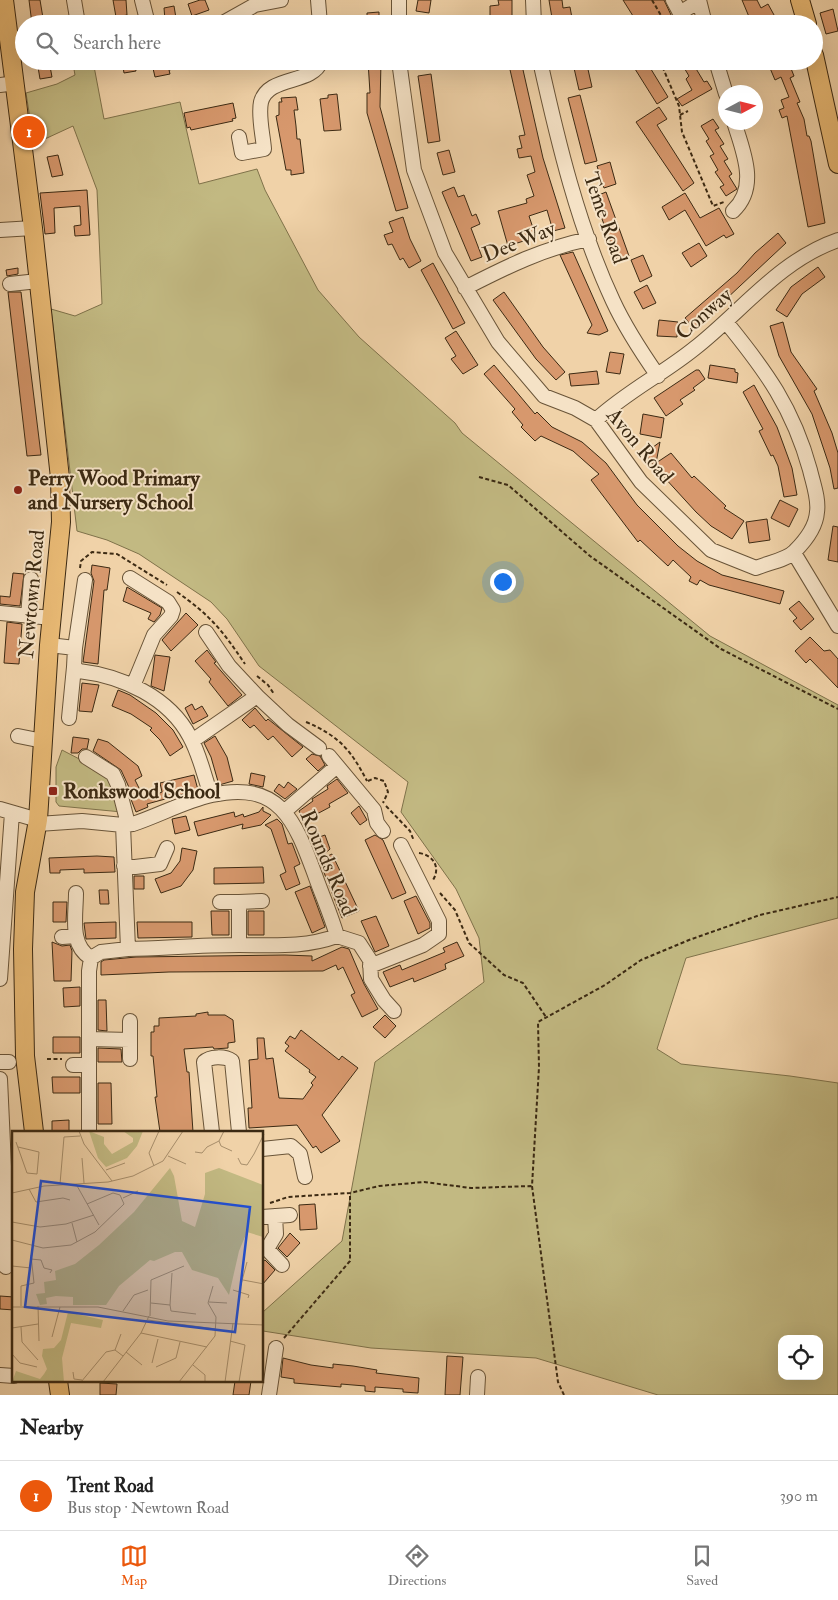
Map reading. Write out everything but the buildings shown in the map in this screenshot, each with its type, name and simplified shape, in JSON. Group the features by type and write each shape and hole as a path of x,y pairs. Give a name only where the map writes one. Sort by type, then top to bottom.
{"main road":[{"name":"Newtown Road","path":"4,0 8,84 33,228 60,478 61,522 49,645 38,822 25,892 23,949 25,1056 34,1131"},
{"path":"800,0 804,15"},
{"path":"818,70 834,128 838,164"},
{"path":"58,1382 60,1395"}],"street":[{"path":"74,0 76,15"},
{"path":"142,0 146,15"},
{"path":"234,15 254,2 282,0"},
{"path":"318,0 319,15"},
{"path":"398,0 399,15"},
{"path":"533,0 534,15"},
{"path":"673,0 680,13 699,1 703,15"},
{"path":"239,137 242,158 264,149 262,101 267,92 310,73 313,70"},
{"name":"Avon Road","path":"400,70 414,170 445,253 498,342 544,396 575,408 596,420 641,482 711,550 756,568 794,553"},
{"name":"Teme Road","path":"542,70 551,112 574,195 589,239 613,302 658,376"},
{"path":"719,70 723,85"},
{"path":"733,211 742,203 748,184 746,158 737,130"},
{"path":"0,230 33,228"},
{"name":"Dee Way","path":"466,288 527,257 557,245 589,239"},
{"name":"Conway","path":"596,420 612,405 658,376 726,322 777,275 814,248 838,240"},
{"path":"10,284 38,281"},
{"path":"726,322 759,362 780,393 796,424 814,487 817,512 811,531 794,553 838,626"},
{"path":"28,616 31,578"},
{"path":"130,578 168,602 173,610 171,616 154,635 134,686"},
{"path":"69,718 75,648 85,580"},
{"path":"0,613 52,618"},
{"path":"206,632 229,666 257,696 288,725 328,757 374,810 377,823 383,831"},
{"path":"49,645 75,648"},
{"path":"74,668 134,686 172,711 192,741 211,796"},
{"path":"192,741 257,696"},
{"path":"18,736 43,741"},
{"path":"86,757 113,774 118,784 126,825 124,866 128,949"},
{"path":"285,810 328,757"},
{"name":"Rounds Road","path":"6,811 38,822 82,821 126,825 211,796 247,793 274,801 285,810 303,843 337,936 360,943 366,952 371,979 384,1000 394,1011"},
{"path":"0,979 6,811"},
{"path":"370,966 434,939 439,934 439,921 401,845"},
{"path":"124,866 135,868 160,864 167,848"},
{"path":"76,893 69,936 82,953 91,958"},
{"path":"220,902 262,901"},
{"path":"239,902 239,945"},
{"path":"91,958 106,951 128,949 239,945 279,947 300,945 337,936"},
{"path":"89,1131 89,971 91,958"},
{"path":"130,1021 130,1059"},
{"path":"89,1039 130,1040"},
{"path":"212,1131 204,1062 208,1058 228,1058 232,1061 239,1131"},
{"path":"73,1065 88,1065"},
{"path":"0,1079 7,1267"},
{"path":"264,1149 291,1146 300,1154 305,1177"},
{"path":"282,1265 267,1249 276,1234 267,1213 290,1215"},
{"path":"273,1394 276,1348"},
{"path":"477,1395 478,1377"}],"path":[{"path":"652,0 661,15"},
{"path":"664,70 679,106 682,132 713,206 727,201 733,211"},
{"path":"680,116 688,111"},
{"path":"478,477 508,485 590,556 721,648 838,709"},
{"path":"367,781 375,778 384,781 388,792 383,802"},
{"path":"419,853 430,857 434,862 437,871 431,884"},
{"path":"564,1395 558,1382 532,1186 538,1067 538,1022 605,985 641,960 760,915 838,897"},
{"path":"267,1213 288,1196 350,1193 379,1186 424,1182 471,1188 532,1186"},
{"path":"276,1348 350,1261 350,1193"}],"shaded area":[{"path":"74,70 95,70 104,119 180,102 199,184 257,169 265,190 318,290 359,337 455,423 462,433 710,636 838,705 838,918 686,958 657,1049 681,1064 838,1083 838,1395 658,1395 536,1358 371,1348 264,1331 264,1311 342,1241 375,1062 484,982 479,938 456,889 401,812 408,782 259,666 227,619 211,602 139,554 107,540 77,531 51,309 75,316 102,304 97,190 73,126 34,144 26,93 57,84 75,75"},
{"path":"62,750 112,776 122,812 59,806 56,802 56,767"}],"place":[{"name":"Trent Road","path":"29,132"},
{"name":"Perry Wood Primary and Nursery School","path":"18,490"},
{"name":"Ronkswood School","path":"53,791"}]}
